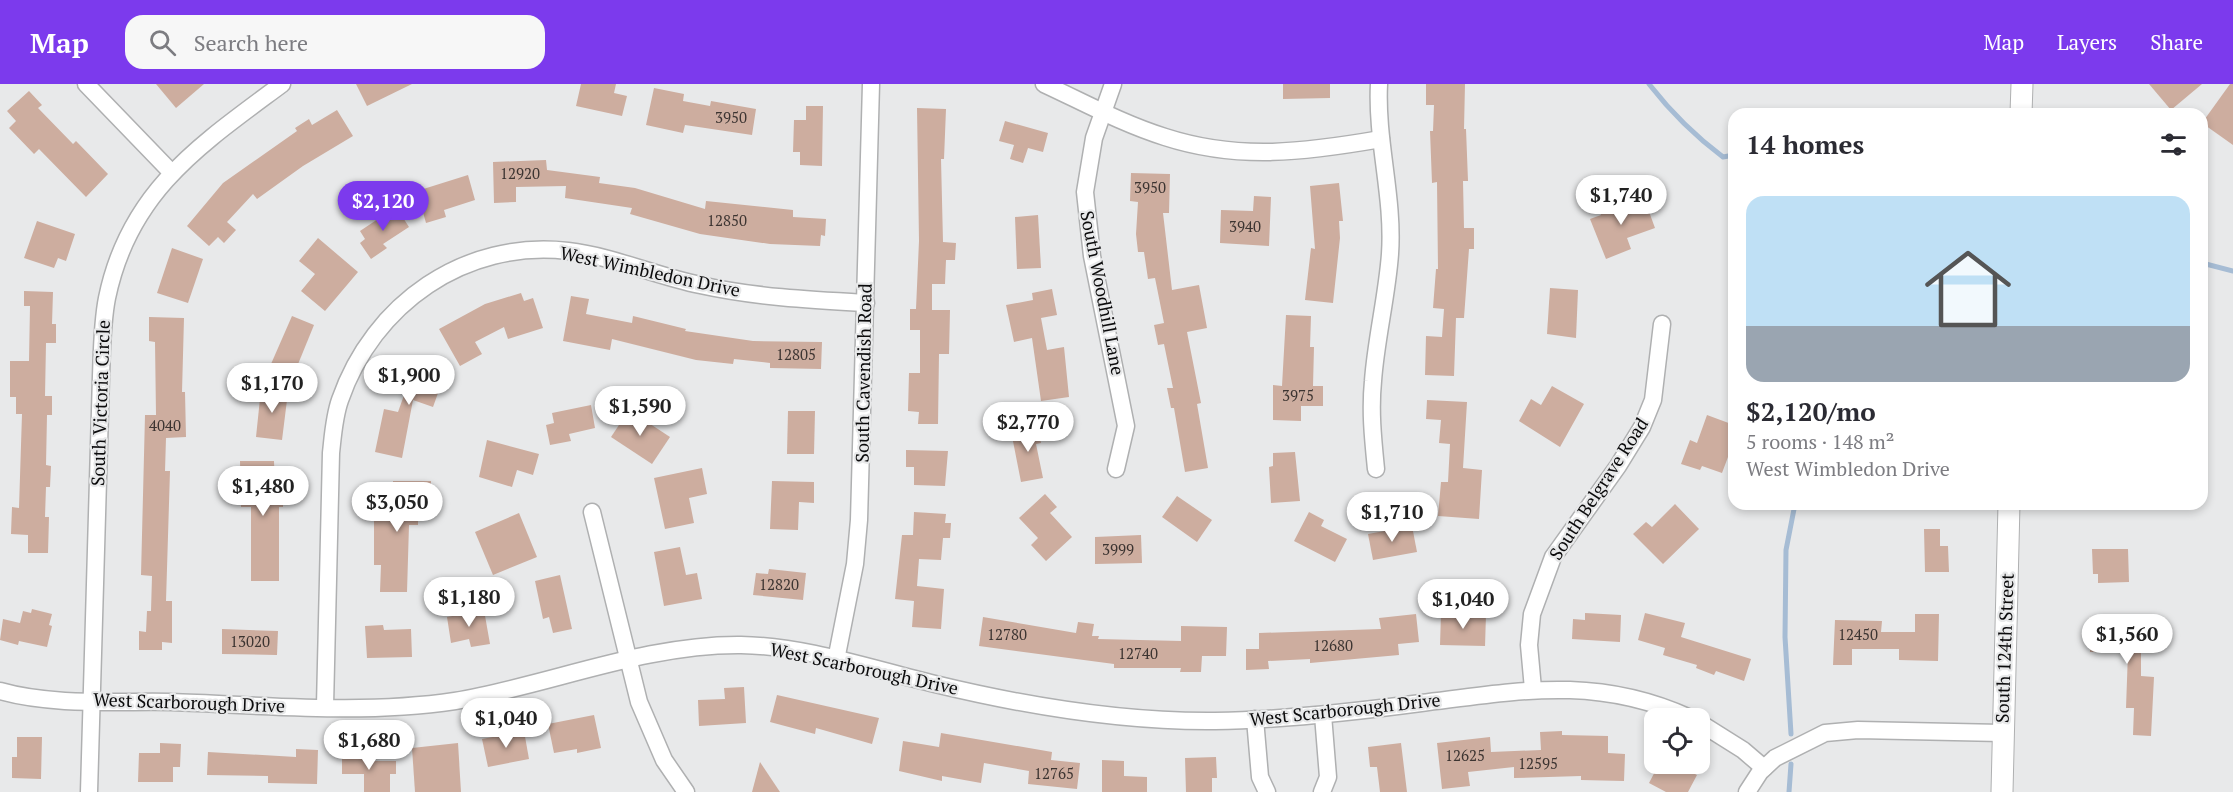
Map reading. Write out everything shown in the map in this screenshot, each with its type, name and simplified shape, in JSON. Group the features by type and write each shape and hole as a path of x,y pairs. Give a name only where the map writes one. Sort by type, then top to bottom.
{"street":[{"path":"86,84 171,172"},
{"name":"South Victoria Circle","path":"89,792 101,388 106,300 125,241 141,212 171,172 205,141 282,84"},
{"name":"South Cavendish Road","path":"836,660 855,564 859,520 871,84"},
{"path":"1044,84 1166,138 1199,146 1239,151 1307,152 1381,139"},
{"name":"South Woodhill Lane","path":"1113,84 1102,110 1088,168 1086,216 1126,426 1116,469"},
{"path":"1376,468 1371,413 1373,380 1390,254 1388,196 1378,109 1379,84"},
{"path":"2021,108 2022,84"},
{"name":"West Wimbledon Drive","path":"325,706 331,453 336,412 349,376 369,340 387,317 428,283 470,262 491,256 527,250 566,251 736,292 806,300 866,303"},
{"name":"South Belgrave Road","path":"1533,689 1529,645 1532,614 1553,556 1618,466 1642,427 1653,400 1662,324"},
{"name":"South 124th Street","path":"2002,792 2009,510"},
{"path":"592,512 639,702 653,737 686,792"},
{"name":"West Scarborough Drive","path":"0,691 33,697 92,700 396,706 452,701 671,651 742,645 779,648 967,692 1061,710 1129,718 1213,721 1323,715 1533,689 1585,689 1618,694 1665,708"},
{"path":"1322,792 1328,777 1323,715"},
{"path":"1255,719 1260,777 1267,792"},
{"path":"1710,729 1743,750 1764,768"},
{"path":"1747,792 1764,768 1780,754 1825,734 1858,730 2002,734"}],"building":[{"path":"156,84 204,84 176,108"},
{"path":"356,84 412,84 367,106"},
{"path":"581,84 616,84 614,93 627,96 622,116 576,106"},
{"path":"1283,84 1330,84 1330,98 1283,99"},
{"path":"1426,84 1465,84 1464,129 1466,129 1468,181 1463,181 1464,228 1474,228 1474,249 1469,249 1464,318 1456,318 1454,376 1425,375 1426,336 1442,337 1444,309 1433,308 1436,269 1438,269 1437,182 1432,183 1430,131 1433,131 1434,105 1426,105"},
{"path":"2149,84 2202,84 2173,108 2169,108"},
{"path":"2230,84 2233,84 2233,145 2208,127 2208,115"},
{"path":"654,88 684,94 683,101 710,106 711,101 756,109 752,135 685,125 683,133 646,125"},
{"path":"29,91 42,105 38,108 73,144 76,141 108,174 86,197 39,149 34,154 9,128 16,121 7,111"},
{"path":"806,106 823,106 822,166 800,165 800,152 793,152 794,120 806,120"},
{"path":"917,108 946,109 944,159 941,159 943,242 956,243 955,260 946,260 945,284 932,284 932,310 950,310 949,354 939,354 938,424 918,424 919,412 908,411 909,373 920,373 920,330 910,330 910,309 916,309 919,241"},
{"path":"337,110 353,136 303,166 257,199 253,194 227,222 236,230 224,243 218,237 209,246 187,226 223,183 297,131 295,128 309,119 312,125"},
{"path":"1005,121 1048,133 1043,152 1028,148 1023,163 1010,159 1014,145 999,141"},
{"path":"546,160 547,170 600,177 599,183 635,188 705,209 706,201 793,210 793,217 826,219 825,236 821,235 820,246 770,244 700,234 630,214 632,208 565,198 566,186 516,187 516,202 494,203 493,162"},
{"path":"1131,173 1170,174 1169,213 1163,213 1172,290 1199,285 1207,328 1187,332 1201,403 1197,404 1208,468 1185,472 1174,408 1171,408 1167,388 1173,388 1164,344 1158,345 1154,325 1164,323 1155,278 1148,279 1144,252 1138,252 1136,234 1138,202 1130,201"},
{"path":"468,175 475,200 444,210 446,217 426,223 417,191"},
{"path":"1339,183 1343,221 1339,221 1340,238 1333,303 1305,300 1311,248 1315,249 1310,186"},
{"path":"1254,196 1271,197 1269,246 1220,243 1221,210 1253,211"},
{"path":"1644,198 1655,228 1627,238 1631,249 1606,259 1590,219 1601,215 1599,209 1617,202 1618,207"},
{"path":"396,207 409,227 383,244 387,248 371,259 360,243 365,239 360,231"},
{"path":"1038,215 1041,268 1017,269 1015,217"},
{"path":"37,221 75,234 66,261 58,258 54,268 24,258"},
{"path":"318,238 358,272 325,311 301,291 315,274 299,261"},
{"path":"172,248 203,259 188,303 157,293"},
{"path":"1550,288 1578,290 1576,338 1547,334"},
{"path":"1052,289 1057,315 1041,318 1047,350 1064,347 1069,397 1041,401 1032,338 1014,342 1006,305 1033,300 1032,293"},
{"path":"24,291 53,292 52,324 56,324 56,343 46,343 45,396 52,396 52,415 47,415 46,465 51,466 50,487 46,487 45,517 49,517 48,553 28,553 28,535 11,534 12,507 19,508 22,414 16,414 16,397 10,397 10,361 29,361 30,306 24,306"},
{"path":"521,293 524,301 533,298 543,328 508,339 504,327 475,342 482,354 460,366 439,329 485,304"},
{"path":"571,296 589,299 586,314 632,323 633,316 686,329 685,331 753,341 822,342 821,369 770,368 770,363 734,359 733,364 696,360 612,339 610,350 563,341"},
{"path":"1286,315 1311,316 1310,347 1314,347 1313,386 1323,386 1323,406 1301,406 1301,421 1273,420 1273,385 1282,386"},
{"path":"292,316 314,325 294,374 271,364"},
{"path":"149,317 184,318 182,392 185,392 186,437 166,438 165,471 170,471 166,601 172,601 172,643 162,642 162,650 139,650 139,631 146,632 147,611 151,611 152,576 141,575 145,415 156,415 155,342 149,341"},
{"path":"409,358 446,371 433,407 413,400 402,458 375,452 384,409 398,412 408,384 400,381"},
{"path":"1552,386 1584,404 1560,447 1519,421 1531,399 1541,405"},
{"path":"261,389 288,392 282,440 256,437"},
{"path":"1427,400 1467,402 1463,468 1482,470 1479,519 1438,516 1441,482 1448,482 1450,444 1439,443 1441,420 1426,419"},
{"path":"591,405 595,428 569,434 571,441 550,445 546,425 554,423 552,413"},
{"path":"629,410 670,437 652,464 611,437"},
{"path":"788,411 815,411 814,454 787,454"},
{"path":"1707,415 1728,423 1728,457 1722,473 1702,466 1700,470 1681,464 1690,440 1697,443"},
{"path":"1037,426 1041,443 1036,444 1043,478 1021,482 1011,431"},
{"path":"487,440 539,454 533,475 517,470 512,487 479,477"},
{"path":"906,450 948,451 945,486 914,485 914,467 906,467"},
{"path":"1295,452 1300,501 1271,503 1269,467 1273,466 1273,453"},
{"path":"240,461 274,461 275,487 283,486 283,507 279,507 279,581 251,581 251,507 241,507"},
{"path":"702,468 707,494 689,498 694,523 665,529 654,478"},
{"path":"393,481 431,481 431,497 418,497 418,525 409,525 407,592 380,592 381,565 374,565 374,503 393,503"},
{"path":"772,481 814,482 814,503 799,502 798,530 770,529"},
{"path":"1045,494 1057,507 1050,513 1072,537 1046,561 1031,545 1038,538 1019,518"},
{"path":"1177,496 1212,520 1197,542 1162,517"},
{"path":"1675,504 1699,529 1663,564 1633,534 1646,522 1652,527"},
{"path":"914,512 946,514 945,523 951,523 950,538 943,538 941,560 919,559 917,586 944,589 941,629 912,627 914,601 895,599 902,535 913,535"},
{"path":"1309,512 1324,520 1321,526 1347,539 1335,562 1294,541"},
{"path":"519,513 537,557 493,575 475,532"},
{"path":"1412,526 1417,552 1373,560 1368,534"},
{"path":"1924,529 1940,529 1940,546 1948,546 1949,572 1925,572"},
{"path":"1141,535 1142,563 1095,564 1095,537"},
{"path":"680,547 686,575 697,573 702,599 664,606 654,552"},
{"path":"2092,549 2128,549 2129,582 2098,583 2098,574 2093,574"},
{"path":"769,569 806,573 803,600 753,595 756,573 768,574"},
{"path":"560,575 572,629 553,633 549,617 543,619 535,581"},
{"path":"32,609 52,614 47,647 19,641 18,645 0,640 3,619 20,623 23,611 31,613"},
{"path":"484,610 490,644 471,647 469,639 451,643 447,617"},
{"path":"1441,613 1486,615 1485,646 1440,645"},
{"path":"1585,613 1621,615 1620,642 1572,639 1573,619 1585,620"},
{"path":"1645,613 1685,623 1681,637 1751,659 1744,681 1716,671 1714,675 1696,668 1697,665 1663,655 1665,648 1638,640"},
{"path":"1416,614 1419,642 1398,644 1399,655 1310,663 1310,659 1268,661 1269,669 1246,670 1246,649 1259,649 1259,633 1381,629 1379,618"},
{"path":"1915,614 1939,614 1938,661 1899,660 1899,649 1852,649 1852,665 1833,665 1835,620 1882,621 1881,632 1915,632"},
{"path":"983,617 1076,633 1078,622 1094,624 1092,636 1099,636 1098,639 1181,641 1181,626 1227,627 1226,656 1202,656 1201,672 1180,672 1181,668 1114,668 1114,664 979,646"},
{"path":"2090,617 2127,617 2127,625 2141,625 2141,676 2154,677 2151,736 2133,735 2134,708 2126,708 2128,652 2090,652"},
{"path":"383,625 384,630 411,629 412,657 367,658 365,626"},
{"path":"222,629 278,631 277,655 222,654"},
{"path":"744,687 746,723 699,726 698,700 725,699 724,688"},
{"path":"777,695 879,718 872,744 816,728 815,734 770,722"},
{"path":"594,715 601,748 577,753 577,749 554,753 548,724"},
{"path":"524,731 529,759 488,767 482,739"},
{"path":"1562,731 1562,735 1608,736 1608,753 1625,754 1624,781 1581,780 1581,776 1514,778 1514,767 1468,772 1470,786 1442,789 1437,743 1490,737 1491,752 1541,750 1540,732"},
{"path":"941,733 1052,752 1051,760 1080,763 1077,789 1028,784 1029,771 984,763 981,783 942,776 942,781 899,771 903,741 939,747"},
{"path":"17,737 42,737 41,779 12,778 12,757 17,757"},
{"path":"160,743 181,744 180,767 173,767 173,782 138,782 139,753 160,753"},
{"path":"458,743 461,792 415,792 412,748"},
{"path":"1401,743 1407,792 1380,792 1377,767 1370,767 1368,747"},
{"path":"296,749 318,750 317,784 268,783 268,776 207,775 208,752 296,757"},
{"path":"342,751 363,751 363,761 396,761 396,774 390,774 390,792 364,792 364,774 342,774"},
{"path":"1216,757 1217,778 1212,778 1212,792 1186,792 1185,758"},
{"path":"1102,760 1124,761 1124,776 1147,777 1147,792 1102,792"},
{"path":"760,762 780,792 752,792"},
{"path":"1654,774 1697,775 1688,792 1666,792 1649,783"}],"waterway":[{"path":"1649,84 1683,123 1723,157 1728,156"},
{"path":"2208,265 2233,271"},
{"path":"1791,734 1785,637 1786,550 1794,510"},
{"path":"1789,792 1791,764"}]}
